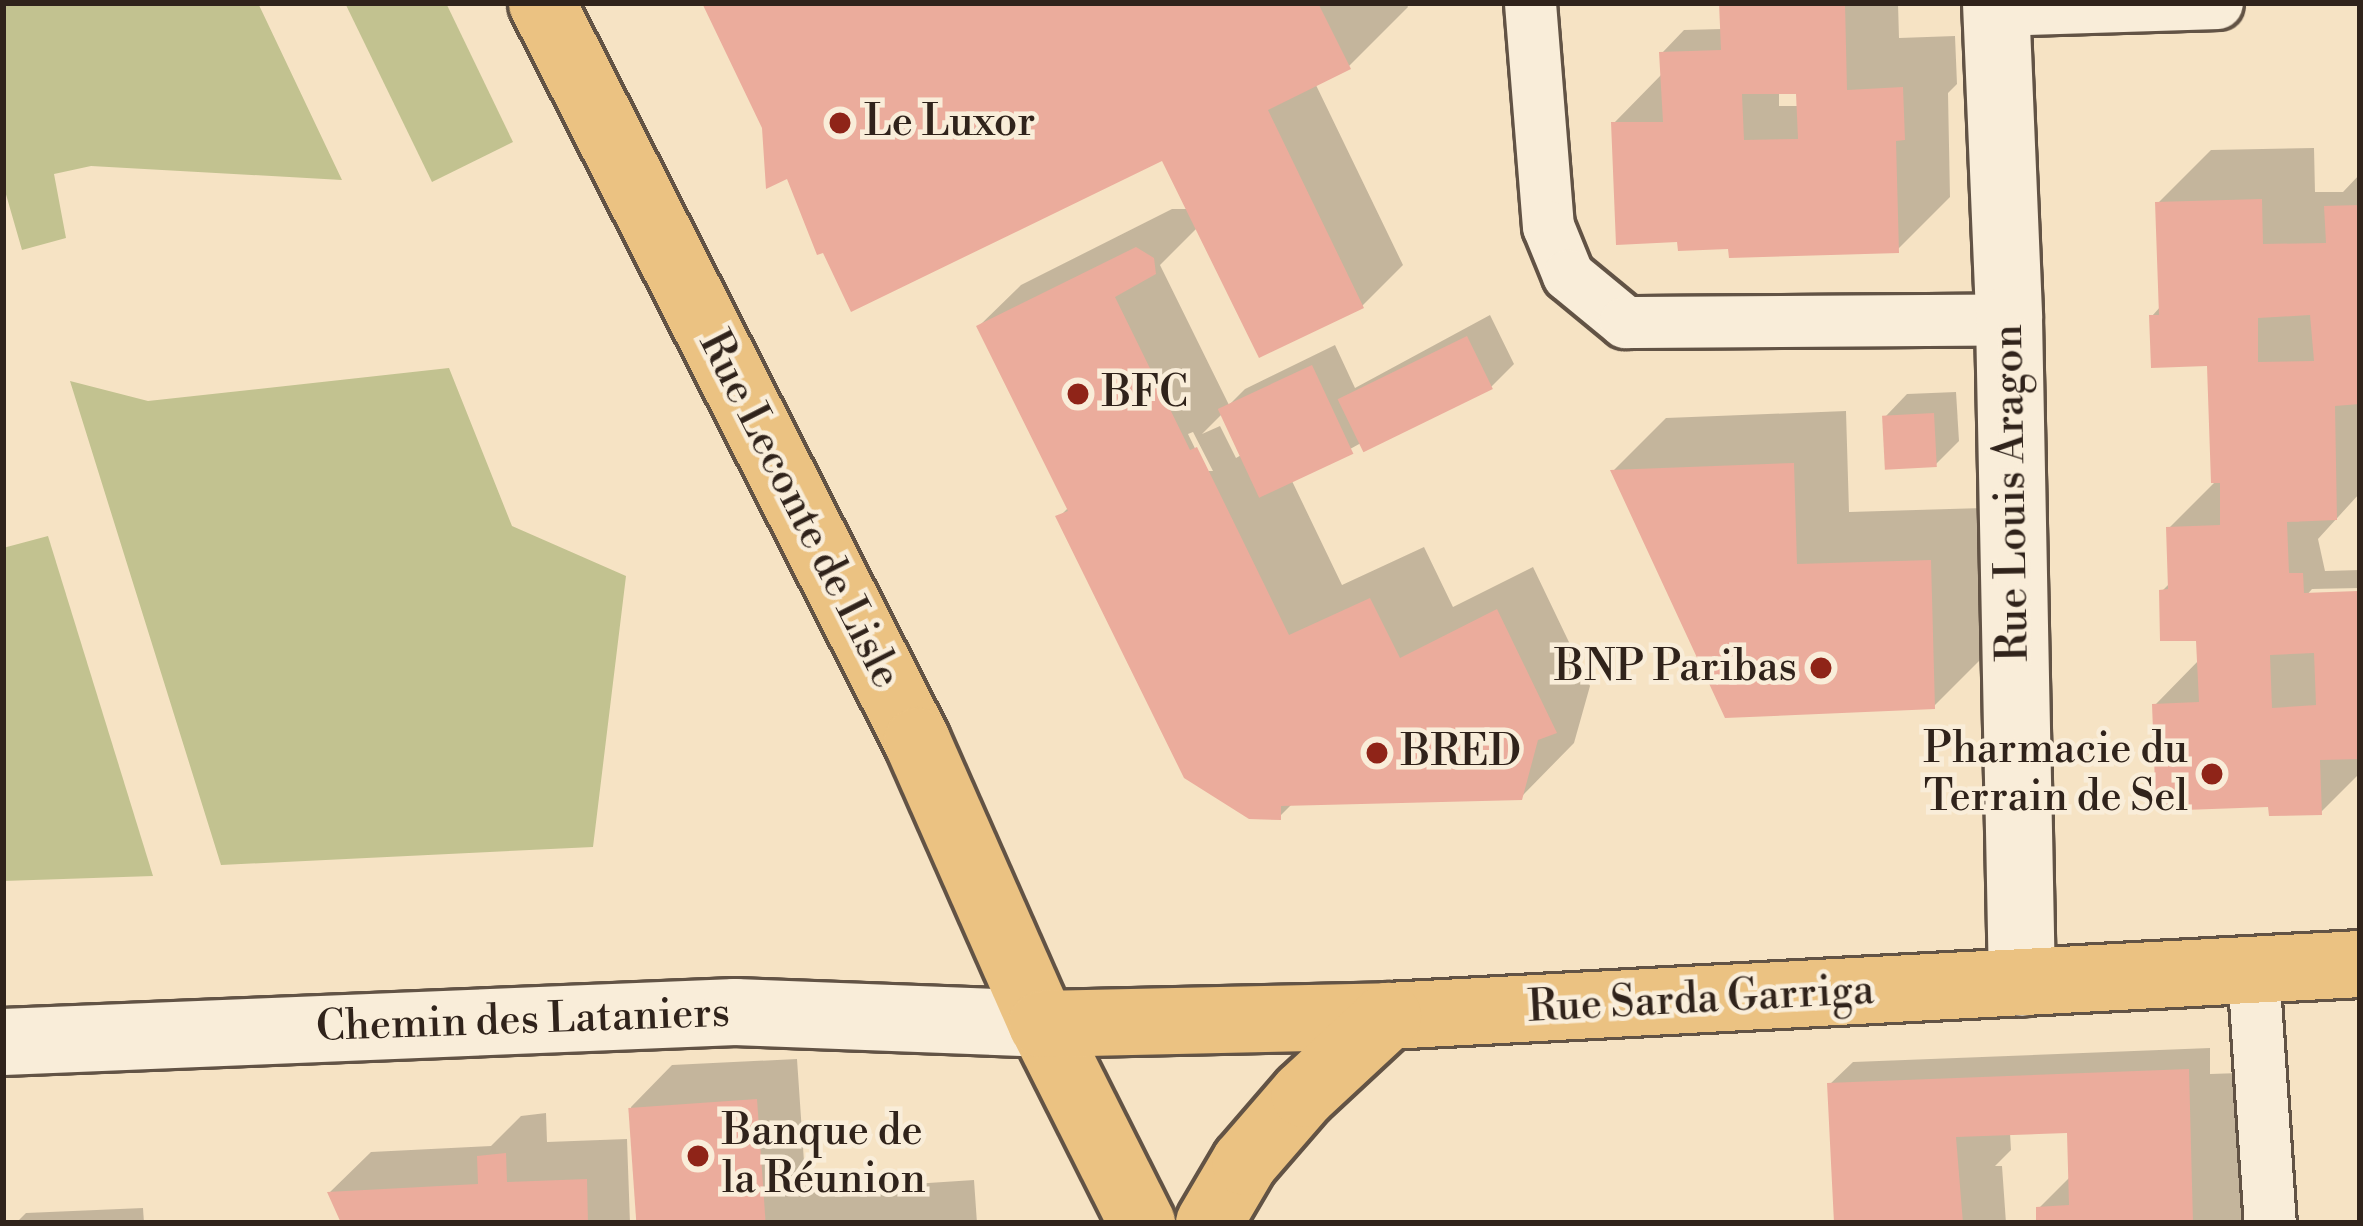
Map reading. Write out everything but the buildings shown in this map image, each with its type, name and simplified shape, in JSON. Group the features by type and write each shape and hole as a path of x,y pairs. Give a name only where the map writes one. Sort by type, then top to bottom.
{"main road":[{"name":"Rue Leconte de Lisle","path":"542,3 917,741 1042,1024 1142,1223"},
{"name":"Rue Sarda Garriga","path":"1042,1024 1388,1016 2360,964"},
{"path":"1209,1223 1260,1145 1304,1094 1388,1016"}],"street":[{"name":"Rue Louis Aragon","path":"1996,6 2008,320 2022,983"},
{"name":"Chemin des Lataniers","path":"3,1042 735,1012 1042,1024"}],"lane":[{"path":"1530,3 1548,226 1568,275 1624,322 2008,320"},
{"path":"1996,6 2217,3"},
{"path":"2253,970 2270,1223"}],"green space":[{"path":"3,3 258,3 342,180 91,166 54,174 66,238 22,250 3,184"},
{"path":"345,3 446,3 513,142 432,182"},
{"path":"449,368 512,526 626,576 593,847 221,865 70,381 148,401"},
{"path":"48,536 153,876 3,881 3,548"}],"place":[{"name":"Le Luxor","path":"840,123"},
{"name":"BFC","path":"1078,394"},
{"name":"BNP Paribas","path":"1821,668"},
{"name":"BRED","path":"1377,753"},
{"name":"Pharmacie du Terrain de Sel","path":"2212,774"},
{"name":"Banque de la Réunion","path":"698,1156"}]}
